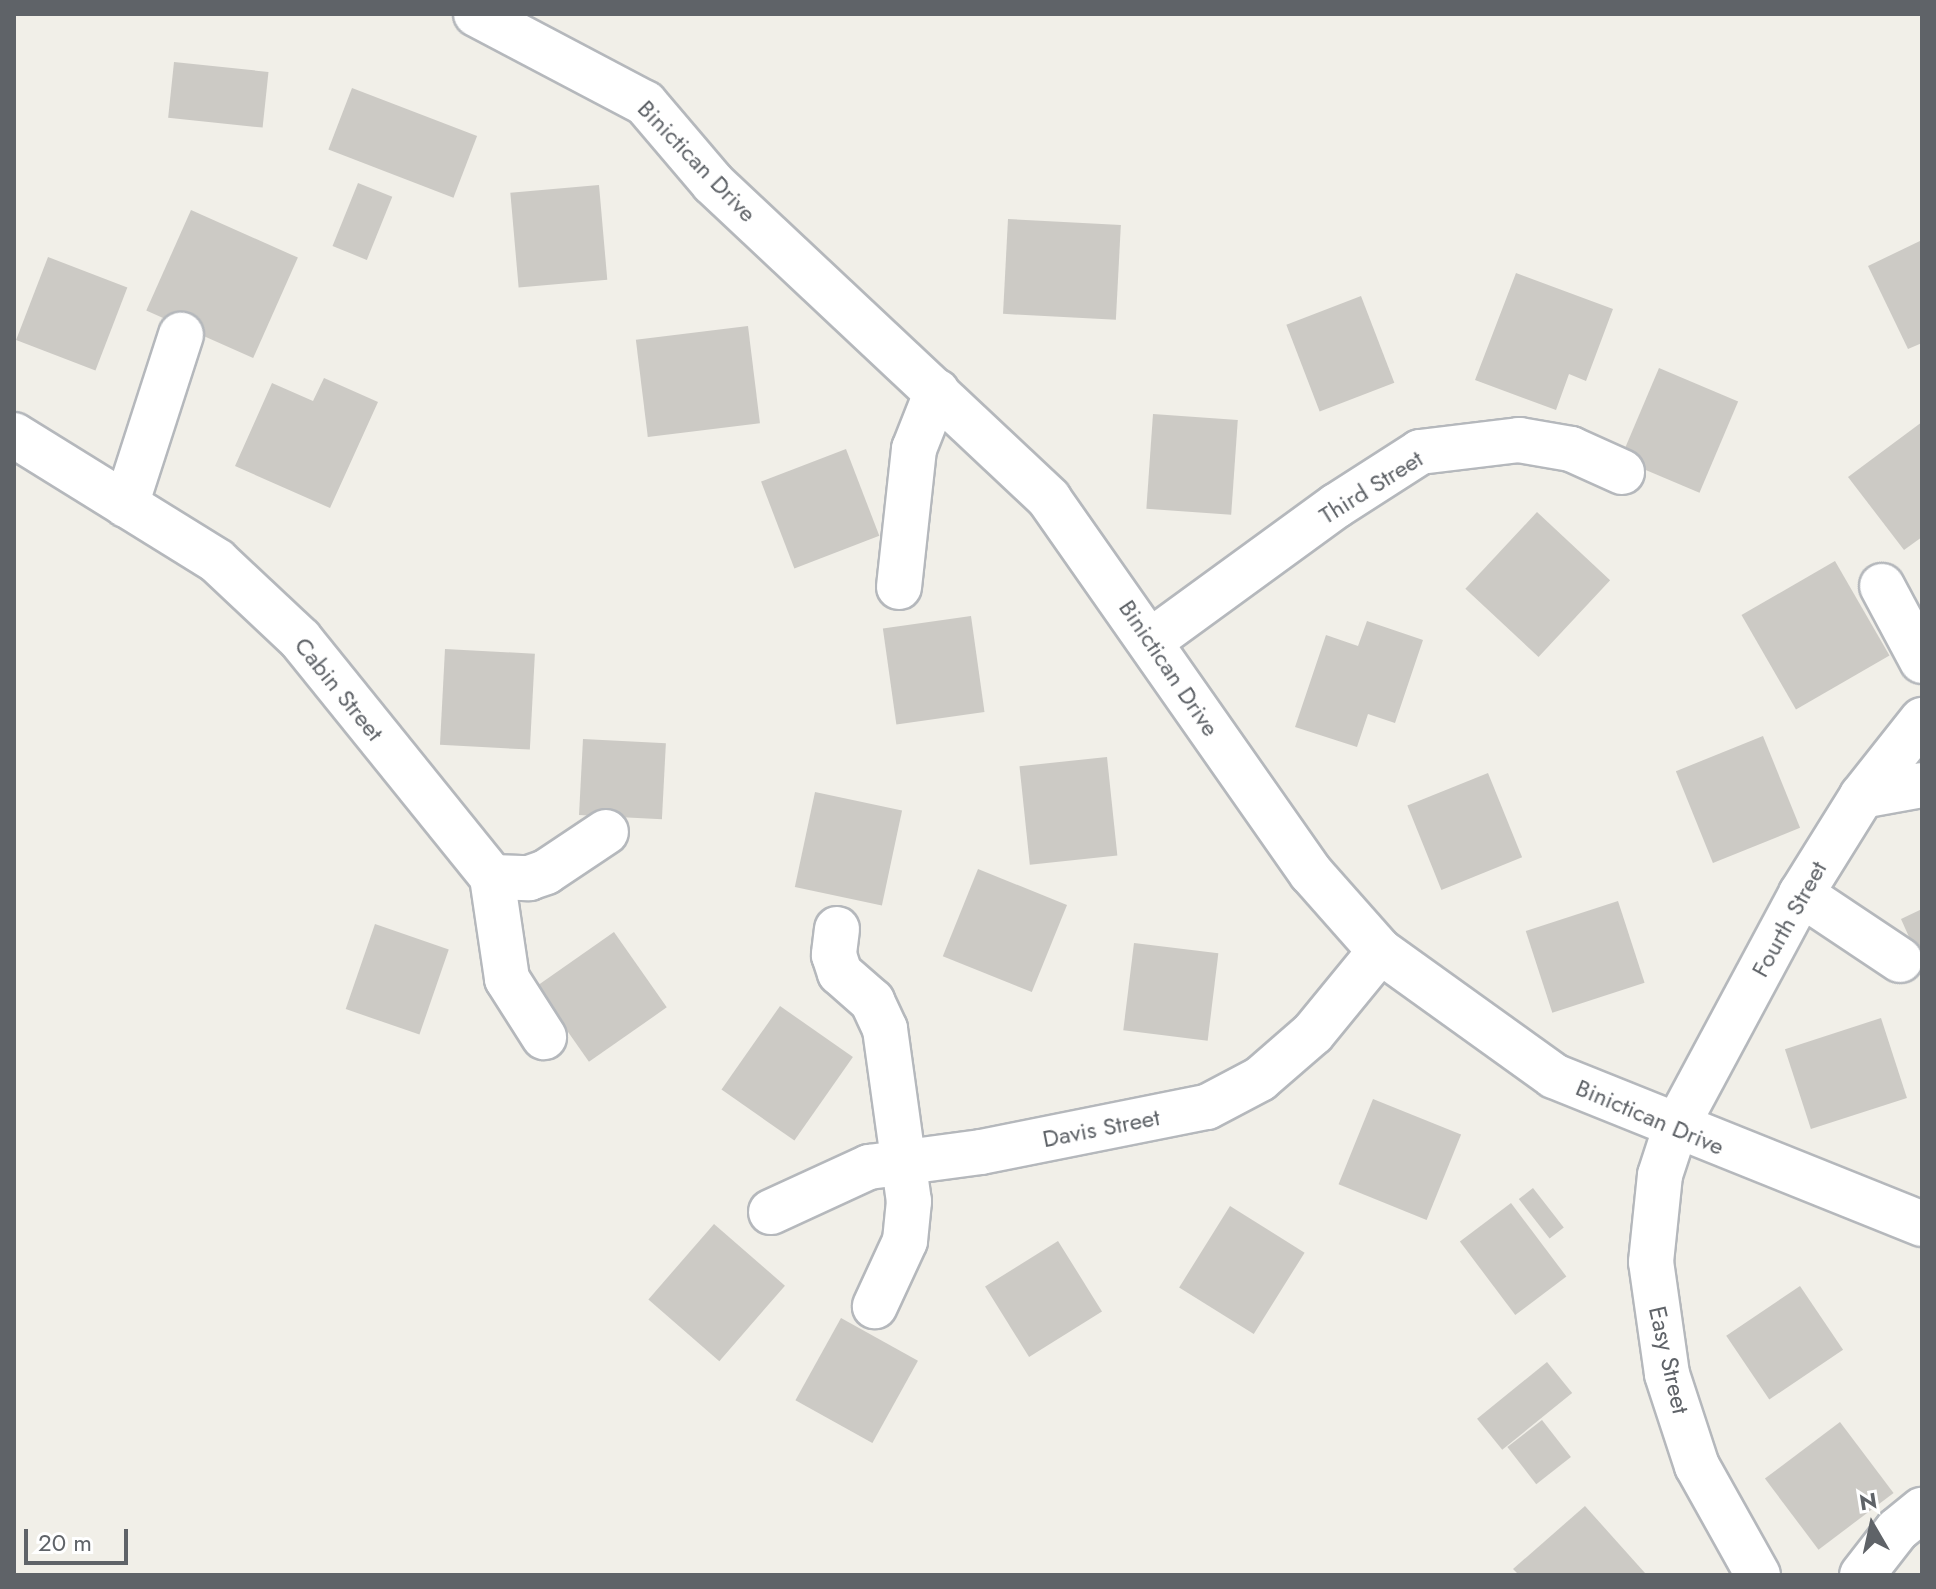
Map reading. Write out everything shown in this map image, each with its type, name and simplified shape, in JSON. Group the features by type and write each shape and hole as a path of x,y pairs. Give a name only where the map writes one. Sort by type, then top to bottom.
{"street":[{"name":"Binictican Drive","path":"476,14 645,103 713,183 1049,499 1152,640 1311,873 1380,951 1554,1076 1675,1129 1922,1224"},
{"path":"126,505 181,335"},
{"path":"899,587 914,449 937,391"},
{"name":"Cabin Street","path":"14,435 217,561 300,639 492,877"},
{"name":"Third Street","path":"1152,640 1336,506 1420,452 1519,440 1571,449 1622,472"},
{"path":"1882,586 1922,661"},
{"name":"Fourth Street","path":"1675,1129 1801,894 1862,796 1922,720"},
{"path":"1862,796 1922,785"},
{"path":"544,1037 507,979 492,877 529,878 546,872 606,832"},
{"path":"1801,894 1900,960"},
{"path":"837,929 834,955 840,973 872,1001 885,1029 900,1161 909,1201 905,1241 875,1306"},
{"name":"Davis Street","path":"771,1212 869,1167 981,1152 1207,1107 1260,1079 1313,1033 1380,951"},
{"name":"Easy Street","path":"1675,1129 1660,1175 1651,1262 1667,1374 1697,1466 1758,1575"},
{"path":"1862,1575 1897,1530 1922,1510"}],"building":[{"path":"174,62 268,72 263,128 168,118"},
{"path":"352,88 477,136 453,198 328,150"},
{"path":"358,183 392,197 367,260 333,246"},
{"path":"599,185 607,280 519,287 510,193"},
{"path":"191,210 298,258 253,358 146,310"},
{"path":"1008,219 1121,225 1116,320 1003,314"},
{"path":"1922,240 1922,343 1908,349 1868,266"},
{"path":"48,257 127,287 95,371 16,340"},
{"path":"1516,273 1613,309 1586,381 1569,374 1556,410 1475,380"},
{"path":"1361,296 1394,383 1320,411 1286,325"},
{"path":"748,326 760,423 648,437 636,340"},
{"path":"1659,368 1738,402 1699,493 1620,459"},
{"path":"324,378 378,402 330,508 235,466 272,383 313,401"},
{"path":"1153,414 1238,420 1231,515 1146,509"},
{"path":"1922,422 1922,537 1904,550 1848,477"},
{"path":"846,449 879,536 794,568 761,482"},
{"path":"1537,512 1610,580 1539,657 1465,589"},
{"path":"1835,561 1890,655 1796,709 1741,615"},
{"path":"971,616 984,712 896,724 883,628"},
{"path":"1367,621 1423,640 1395,723 1368,714 1357,747 1295,727 1326,635 1358,646"},
{"path":"445,649 535,654 530,750 440,745"},
{"path":"1763,736 1800,828 1713,863 1676,771"},
{"path":"583,739 666,743 662,819 579,815"},
{"path":"1107,757 1117,855 1030,865 1019,766"},
{"path":"1488,773 1522,857 1441,890 1407,806"},
{"path":"815,792 902,811 882,905 795,887"},
{"path":"978,869 1067,905 1032,992 943,956"},
{"path":"1618,901 1645,983 1552,1013 1526,931"},
{"path":"1922,909 1922,966 1901,919"},
{"path":"375,924 449,949 419,1034 346,1009"},
{"path":"614,932 667,1007 589,1062 536,986"},
{"path":"1134,943 1218,953 1208,1041 1123,1030"},
{"path":"780,1006 853,1057 794,1141 721,1090"},
{"path":"1881,1018 1907,1098 1811,1129 1785,1049"},
{"path":"1373,1099 1461,1135 1427,1220 1339,1184"},
{"path":"1533,1188 1564,1227 1550,1238 1519,1199"},
{"path":"1511,1203 1566,1276 1515,1315 1460,1242"},
{"path":"1230,1206 1305,1253 1254,1334 1179,1287"},
{"path":"714,1224 785,1286 719,1361 648,1299"},
{"path":"1058,1241 1102,1311 1029,1357 985,1287"},
{"path":"1800,1286 1843,1350 1769,1400 1726,1336"},
{"path":"841,1318 918,1361 872,1443 795,1400"},
{"path":"1547,1362 1572,1393 1502,1450 1477,1419"},
{"path":"1542,1420 1571,1457 1536,1484 1507,1447"},
{"path":"1840,1422 1894,1493 1818,1550 1765,1479"},
{"path":"1585,1506 1645,1573 1519,1575 1513,1569"}]}
